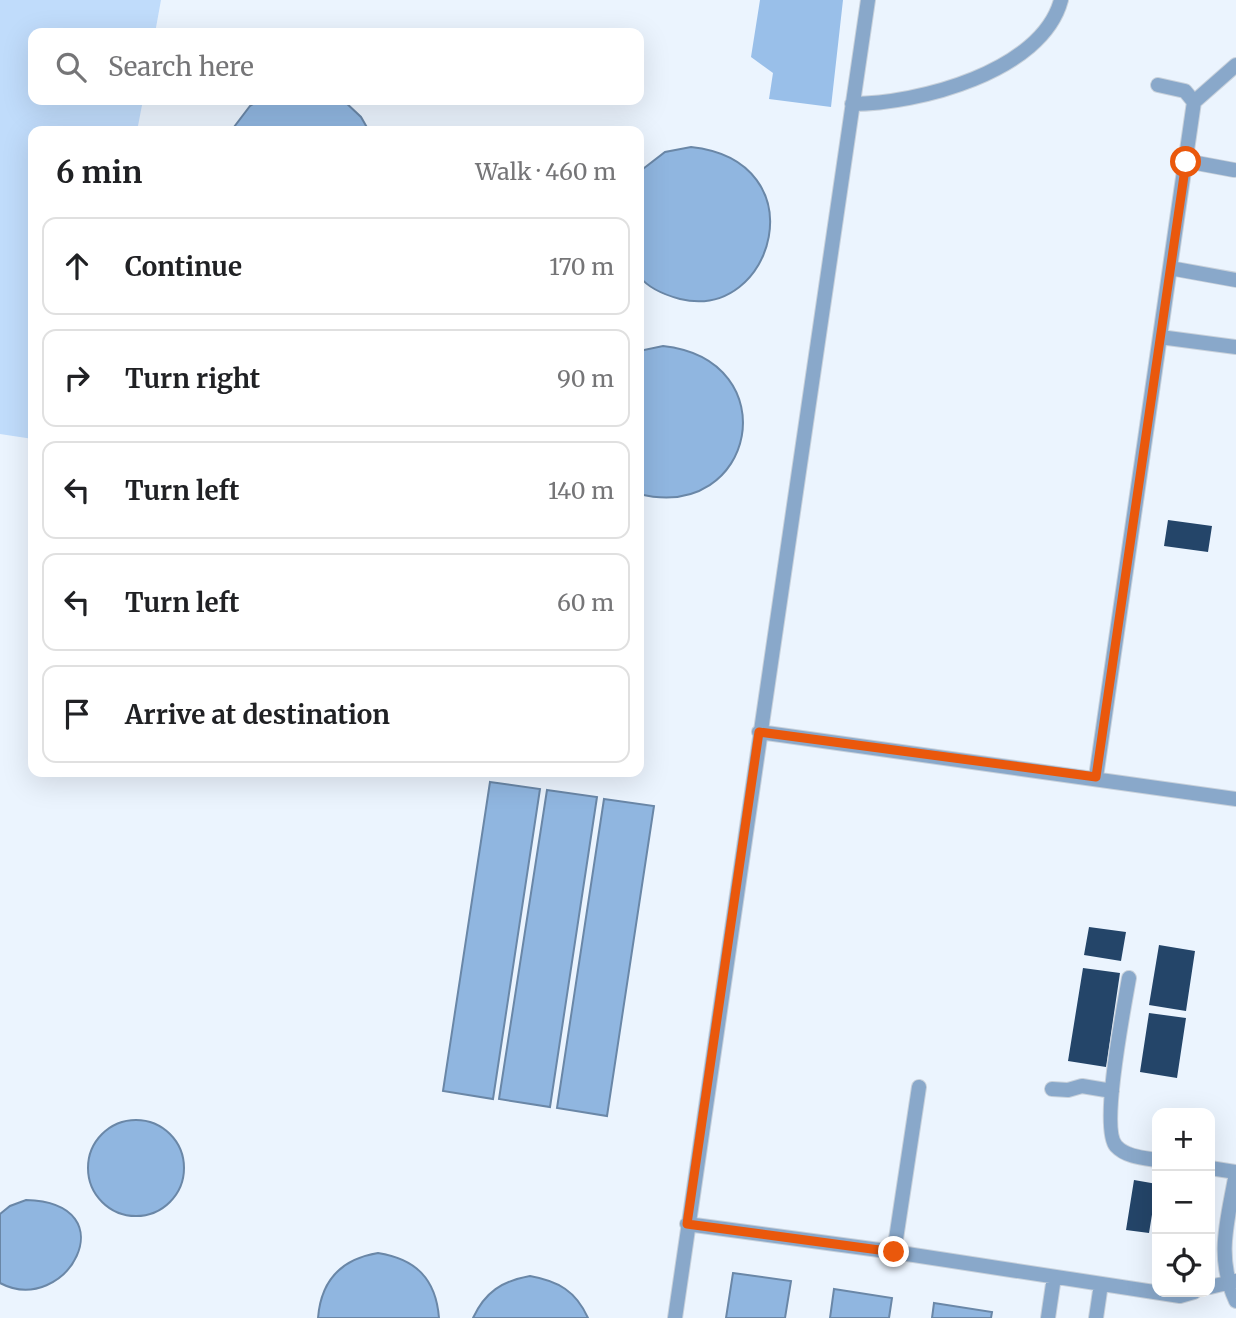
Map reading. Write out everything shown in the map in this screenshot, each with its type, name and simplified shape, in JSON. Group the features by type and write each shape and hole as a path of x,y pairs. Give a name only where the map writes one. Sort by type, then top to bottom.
{"lane":[{"path":"675,1318 868,0"},
{"path":"852,104 922,96 988,73 1033,45 1058,12 1061,0"},
{"path":"1096,777 1194,102 1236,65"},
{"path":"1158,85 1185,91 1194,102"},
{"path":"1186,162 1234,170"},
{"path":"1170,268 1236,280"},
{"path":"1160,337 1236,348"},
{"path":"759,732 1096,777 1236,799"},
{"path":"1129,978 1112,1091 1111,1137 1115,1145 1137,1157 1152,1159"},
{"path":"1052,1089 1068,1090 1082,1086 1112,1091"},
{"path":"894,1252 919,1087"},
{"path":"1215,1169 1236,1172 1222,1251 1236,1301"},
{"path":"687,1224 894,1252 1152,1292"},
{"path":"1048,1318 1054,1277"},
{"path":"1096,1318 1101,1284"}],"shaded area":[{"path":"0,0 161,0 156,28 28,28 28,105 142,105 138,126 28,126 28,438 0,434"},
{"path":"760,0 843,0 831,107 769,99 773,73 751,57"},
{"path":"348,105 366,126 235,126 250,106"},
{"path":"691,147 731,158 756,180 769,207 769,237 759,265 739,287 713,300 680,299 652,288 644,282 644,168 665,152"},
{"path":"663,346 703,358 728,379 741,407 742,436 731,464 710,485 679,497 644,494 644,350"},
{"path":"490,782 540,789 493,1099 443,1091"},
{"path":"547,790 597,797 550,1107 499,1099"},
{"path":"604,799 654,806 607,1116 557,1108"},
{"path":"136,1120 154,1124 170,1134 180,1150 184,1168 180,1186 170,1202 154,1212 136,1216 118,1212 102,1202 92,1186 88,1168 92,1150 102,1134 118,1124"},
{"path":"26,1200 57,1206 75,1219 81,1237 77,1256 65,1273 47,1285 24,1290 0,1283 0,1214 10,1206"},
{"path":"378,1253 403,1260 422,1273 434,1292 439,1318 318,1318 323,1293 335,1274 353,1260"},
{"path":"733,1273 791,1281 785,1318 726,1318"},
{"path":"530,1276 557,1284 572,1294 588,1318 473,1318 483,1301 495,1289"},
{"path":"834,1289 892,1298 889,1318 830,1318"},
{"path":"934,1303 992,1312 991,1318 932,1318"}],"building":[{"path":"1168,520 1212,526 1208,552 1164,546"},
{"path":"1089,927 1126,932 1121,961 1084,955"},
{"path":"1159,945 1195,951 1186,1011 1149,1005"},
{"path":"1083,968 1120,973 1106,1067 1068,1061"},
{"path":"1149,1013 1186,1018 1177,1078 1140,1072"},
{"path":"1134,1180 1152,1183 1149,1233 1126,1230"}],"route":[{"path":"894,1252 687,1224 759,732 1096,777 1186,162"}]}
